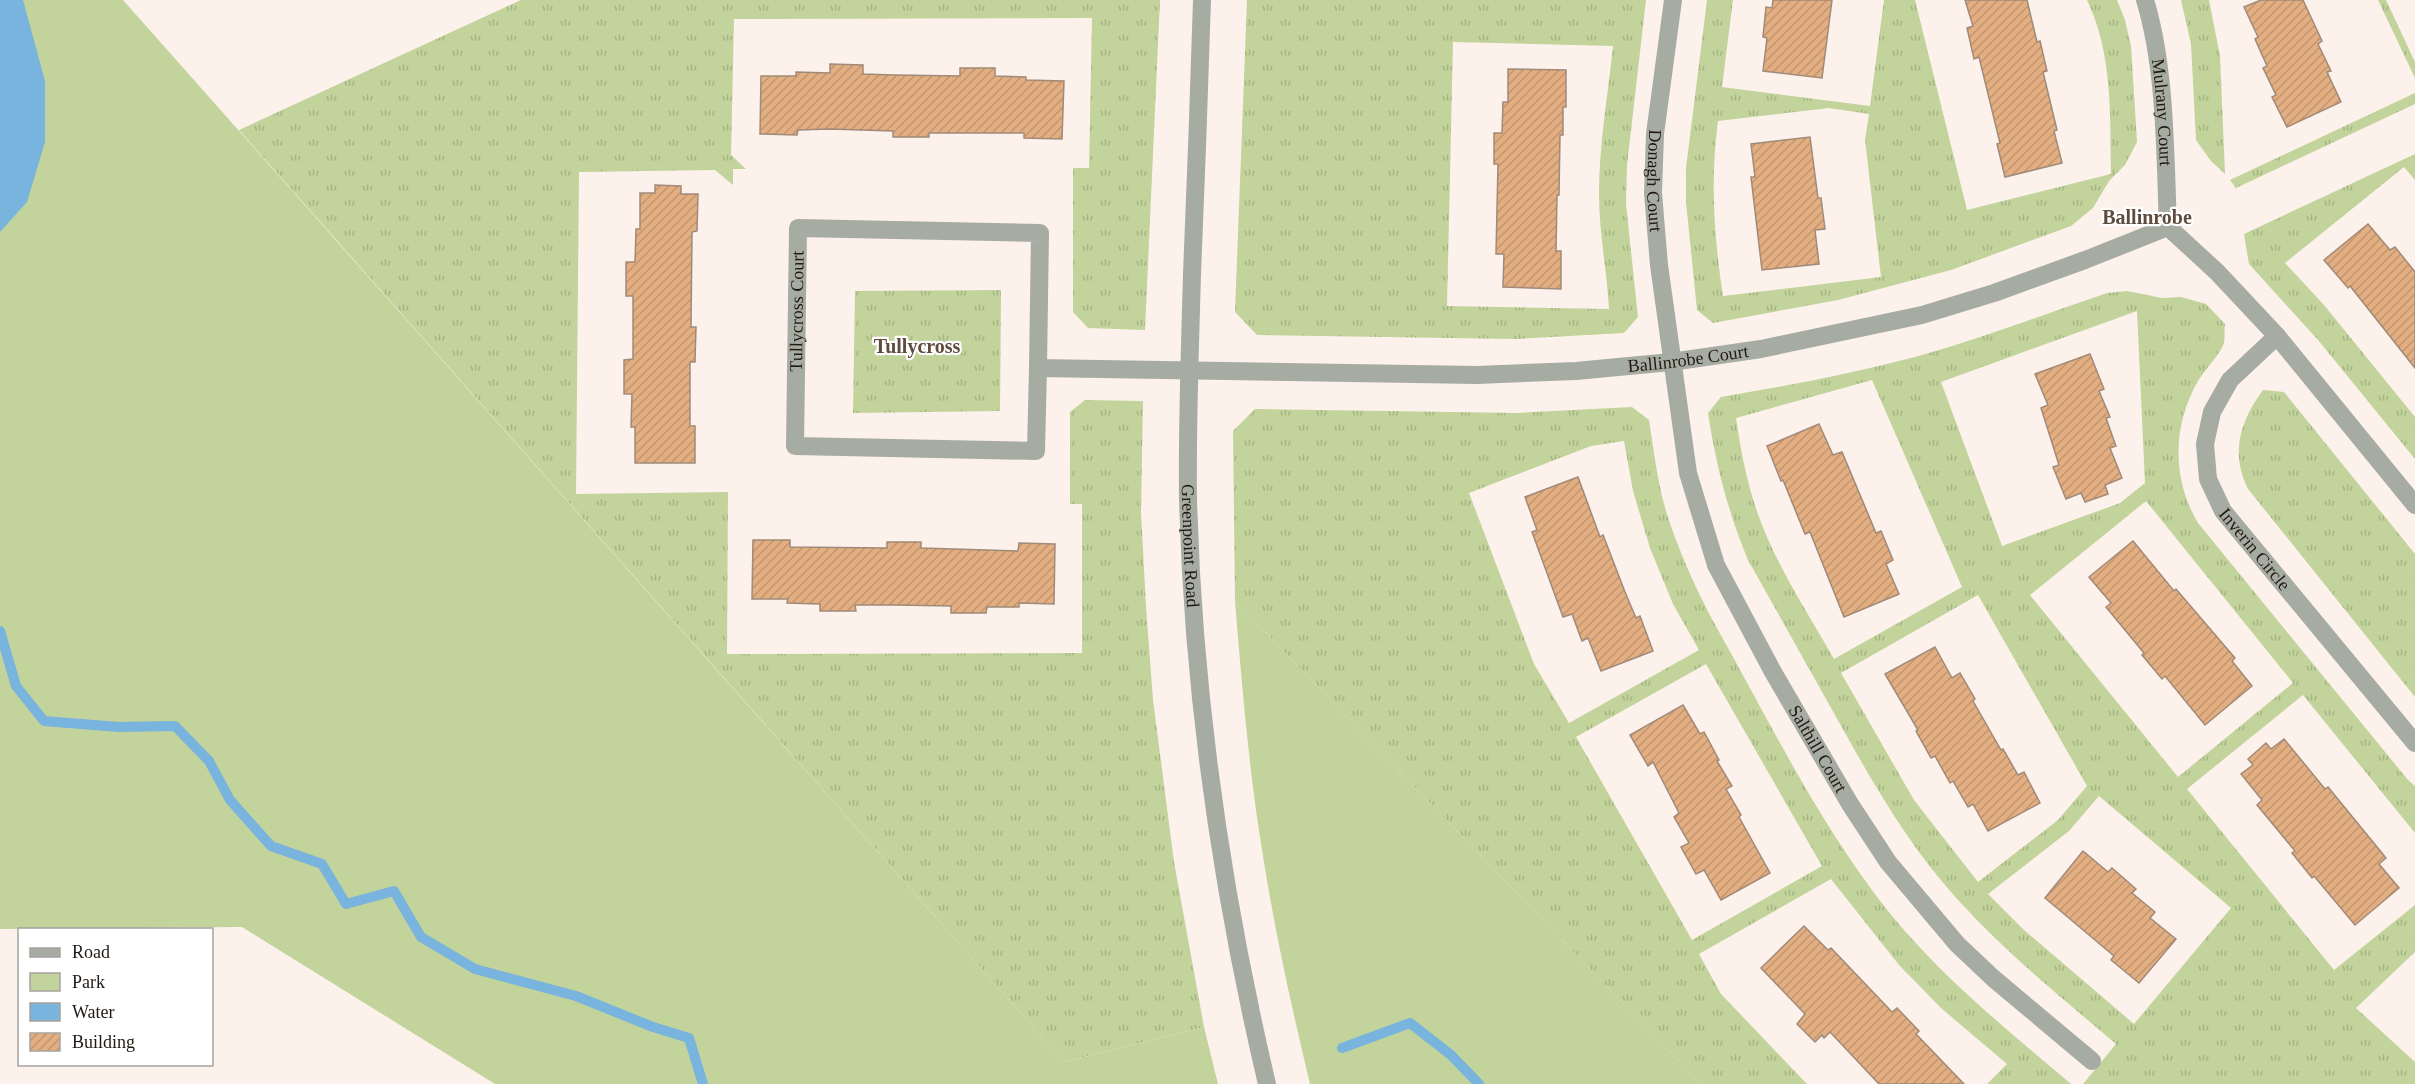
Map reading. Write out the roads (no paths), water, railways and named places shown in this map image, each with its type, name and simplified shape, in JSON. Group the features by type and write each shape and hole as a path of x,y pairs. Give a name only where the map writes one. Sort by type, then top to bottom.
{"street":[{"name":"Greenpoint Road","path":"1202,0 1189,371 1188,497 1192,592 1205,723 1233,919 1250,1008 1268,1084"},
{"name":"Donagh Court","path":"1671,362 1653,193 1655,134 1673,0"},
{"name":"Mulrany Court","path":"2145,0 2157,57 2168,227"},
{"name":"Ballinrobe Court","path":"1189,371 1477,375 1576,371 1671,362 1761,349 1922,315 2085,261 2168,227"},
{"path":"2168,227 2217,272 2277,336 2415,505"},
{"name":"Tullycross Court","path":"798,228 1040,233 1038,368 1036,451 795,446 798,228"},
{"name":"Inverin Circle","path":"2277,336 2230,380 2212,412 2205,444 2208,479 2223,511 2415,743"},
{"name":"Salthill Court","path":"1671,362 1688,473 1716,565 1762,653 1850,804 1888,862 1957,944 1993,978 2092,1061"},
{"path":"1038,368 1189,371"}],"water":[{"path":"0,0 23,0 45,81 45,142 27,202 0,232"}],"waterway":[{"path":"0,631 16,686 44,721 119,727 175,726 209,761 230,800 271,846 322,864 346,904 394,891 421,937 475,969 576,996 653,1027 689,1038 703,1084"},
{"path":"1342,1048 1410,1023 1451,1055 1479,1084"}],"district":[{"name":"Ballinrobe","path":"2147,217"},
{"name":"Tullycross","path":"917,346"}]}
